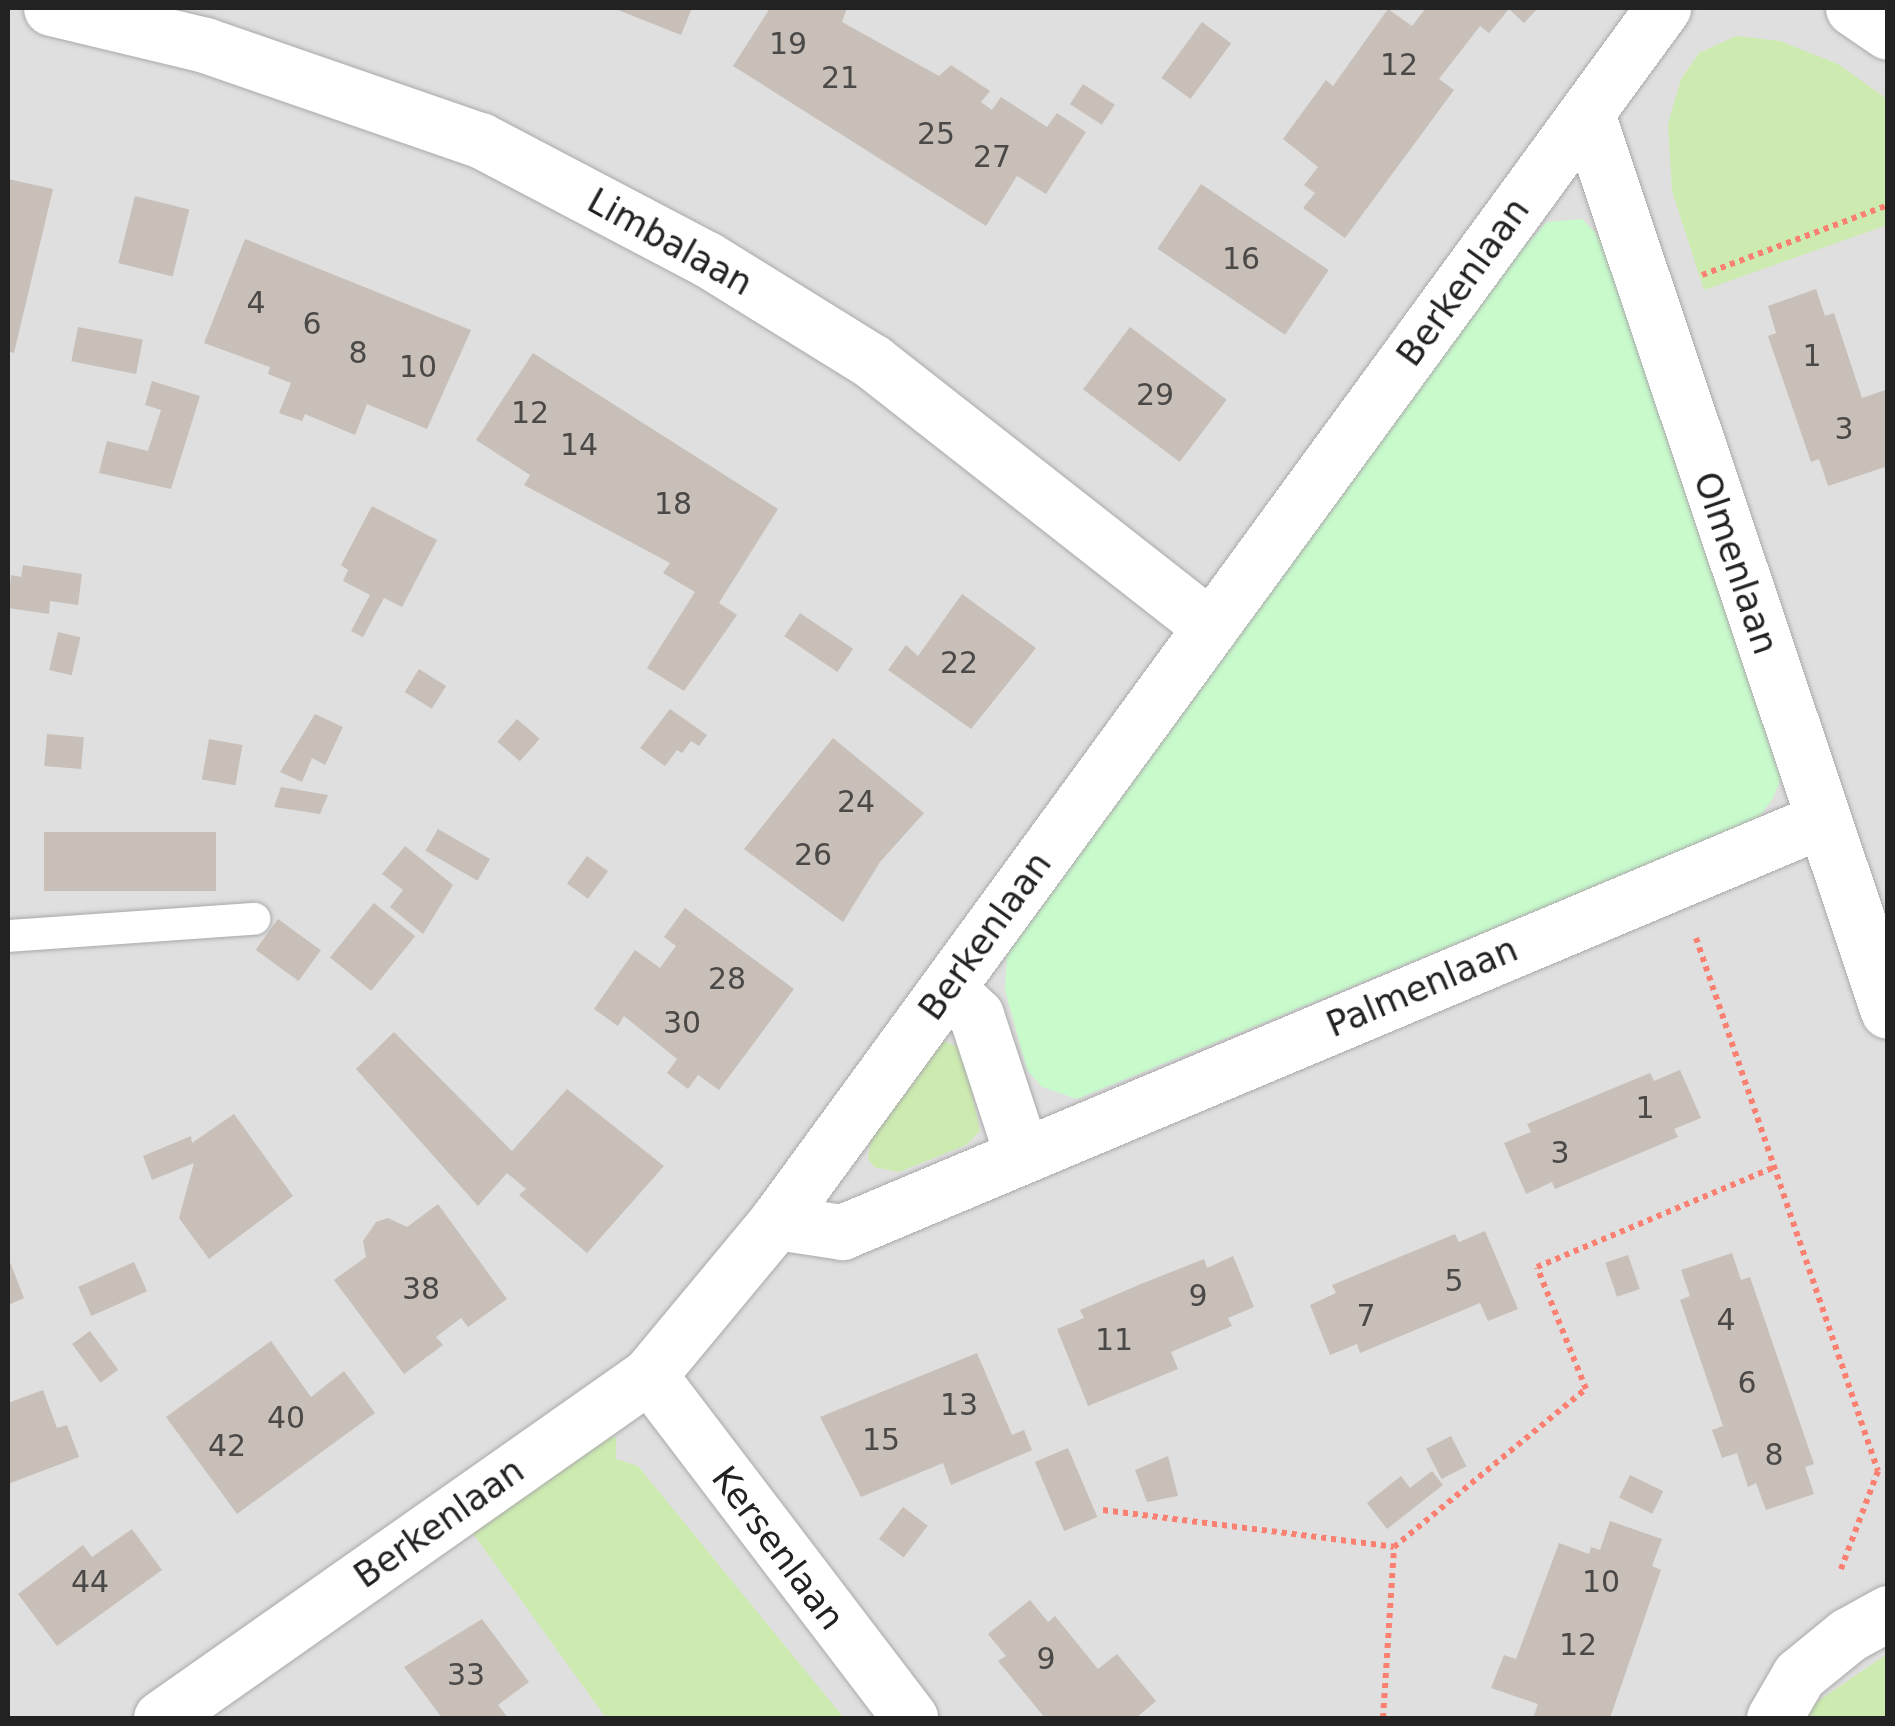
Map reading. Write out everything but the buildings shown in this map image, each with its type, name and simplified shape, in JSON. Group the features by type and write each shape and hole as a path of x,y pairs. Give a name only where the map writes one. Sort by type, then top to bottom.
{"street":[{"name":"Limbalaan","path":"51,8 206,45 480,140 707,259 873,362 1210,626"},
{"name":"Berkenlaan","path":"162,1718 649,1376 776,1222 1663,8"},
{"path":"1854,8 1888,32"},
{"name":"Olmenlaan","path":"1586,114 1888,1012"},
{"name":"Palmenlaan","path":"776,1222 842,1232 1822,820"},
{"path":"947,988 976,1015 1022,1155"},
{"name":"Kersenlaan","path":"649,1376 910,1718"},
{"path":"1774,1718 1799,1675 1868,1624"}],"lane":[{"path":"8,936 254,919"}],"path":[{"path":"1645,296 1888,205"},
{"path":"1676,881 1878,1471 1826,1608 1868,1624"},
{"path":"1102,1510 1394,1547 1586,1390 1537,1267 1774,1168"},
{"path":"1383,1718 1394,1547"}],"shaded area":[{"path":"8,8 1887,8 1887,1718 8,1718"}],"green space":[{"path":"1736,36 1780,41 1838,64 1887,99 1887,225 1704,290 1672,191 1668,124 1681,79 1699,53"},
{"path":"1582,219 1601,238 1781,779 1772,800 1756,821 1077,1099 1042,1087 1027,1070 1005,990 1007,955 1515,256 1547,222"},
{"path":"944,1041 963,1049 980,1131 966,1145 899,1172 874,1167 868,1159 871,1136"},
{"path":"616,1437 616,1459 638,1466 844,1718 606,1718 469,1528 594,1438"},
{"path":"1887,1654 1887,1718 1802,1718 1815,1703"}]}
